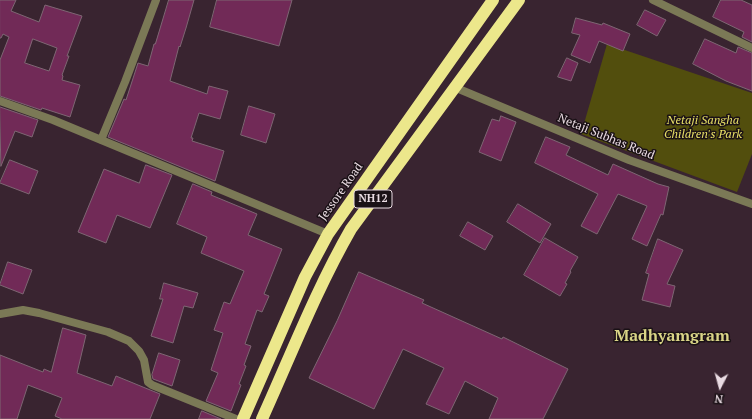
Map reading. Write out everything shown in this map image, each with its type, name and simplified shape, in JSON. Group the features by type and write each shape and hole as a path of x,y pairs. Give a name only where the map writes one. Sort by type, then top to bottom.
{"highway":[{"name":"Jessore Road","path":"243,419 305,276 328,234 493,0"},
{"name":"NH12","path":"262,419 309,313 351,229 519,0"}],"street":[{"path":"101,140 156,0"},
{"path":"653,0 752,48"},
{"name":"Netaji Subhas Road","path":"454,88 629,160 752,204"},
{"path":"0,101 52,120 328,234"},
{"path":"0,314 23,310 39,313 108,332 129,341 139,351 144,360 148,382 152,386 236,419"}],"green space":[{"name":"Netaji Sangha Children's Park","path":"607,44 752,93 752,154 737,192 581,134"}],"building":[{"path":"0,0 16,0 11,11 39,22 45,5 82,16 67,56 69,56 62,75 62,80 80,85 70,117 42,108 41,110 0,96 0,60 9,37 3,34 0,38","holes":["33,39 57,48 49,71 25,63"]},
{"path":"169,0 194,0 180,47 179,46 170,81 207,94 209,86 228,91 220,119 199,113 191,138 193,138 192,141 224,151 215,181 108,137 124,99 126,100 138,63 148,66"},
{"path":"217,0 292,0 279,46 210,27"},
{"path":"721,0 741,0 752,5 752,42 742,37 744,32 713,17"},
{"path":"645,10 666,20 657,36 637,25"},
{"path":"576,18 602,25 603,23 630,34 623,51 599,41 590,63 571,55 580,35 572,33"},
{"path":"705,39 736,53 738,47 752,53 752,91 726,81 693,64"},
{"path":"567,58 578,63 571,81 558,77"},
{"path":"249,106 275,114 266,143 241,135"},
{"path":"0,107 38,120 32,137 15,131 1,166"},
{"path":"501,116 516,122 501,161 479,152 492,119 499,121"},
{"path":"546,137 570,147 566,155 608,175 613,164 658,184 669,187 663,215 661,214 647,246 632,239 647,206 618,194 597,234 581,226 598,194 535,163"},
{"path":"10,160 38,171 29,194 0,183"},
{"path":"146,165 172,175 150,228 117,215 106,243 78,232 104,169 139,183"},
{"path":"193,184 212,192 211,195 257,214 248,235 282,249 264,294 269,296 262,312 257,310 245,344 251,346 244,365 246,366 239,384 241,385 231,411 206,401 218,373 211,370 223,333 214,330 224,302 230,304 244,271 201,253 207,237 177,224"},
{"path":"518,204 551,224 540,243 507,222"},
{"path":"468,222 493,236 485,250 460,236"},
{"path":"545,238 578,257 570,271 571,272 565,283 567,284 560,296 524,275"},
{"path":"658,239 683,250 667,284 675,286 670,307 642,300 649,274 646,273"},
{"path":"8,262 32,270 23,294 0,285"},
{"path":"359,272 424,300 422,303 502,339 503,337 568,369 543,419 489,419 498,398 465,381 449,414 426,404 444,368 403,349 374,409 309,378"},
{"path":"164,283 198,293 193,308 184,306 173,343 151,336 163,299 160,299"},
{"path":"63,328 86,335 77,373 112,386 116,376 160,394 150,419 62,419 55,416 62,398 28,385 17,419 0,419 0,355 43,372 44,369 51,372"},
{"path":"159,353 180,360 172,386 153,379 152,375"},
{"path":"202,411 221,419 199,419"}],"district":[{"name":"Madhyamgram","path":"672,336"}]}
